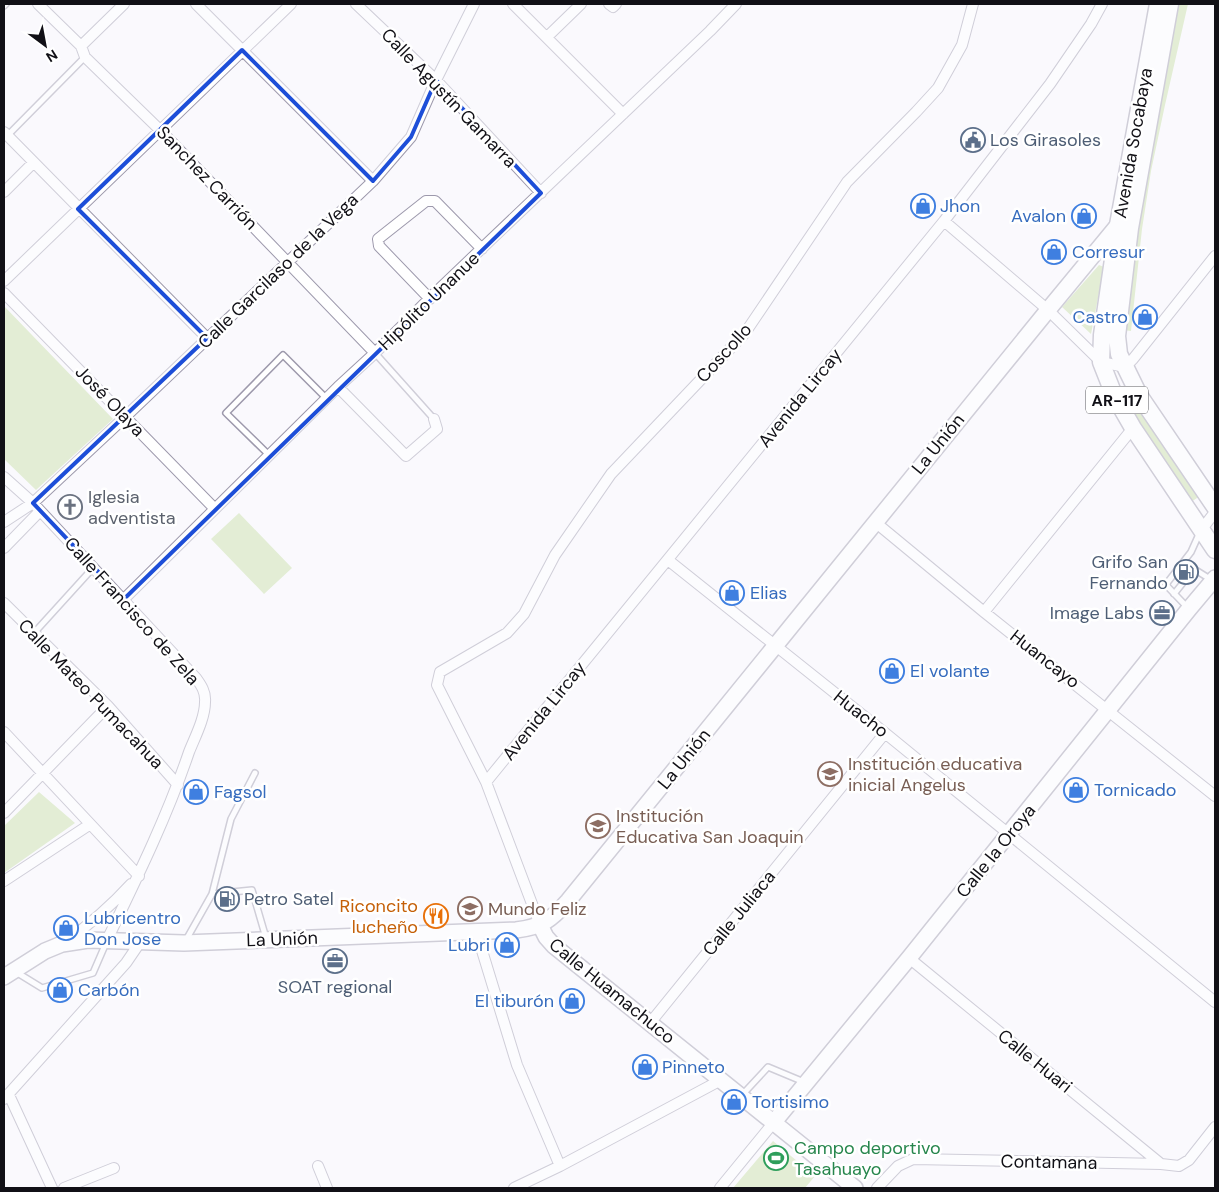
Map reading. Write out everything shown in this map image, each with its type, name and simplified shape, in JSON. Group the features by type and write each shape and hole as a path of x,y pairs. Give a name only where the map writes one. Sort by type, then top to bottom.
{"main road":[{"name":"Avenida Socabaya","path":"1158,4 1124,227 1117,336 1119,354 1138,395 1215,507"},
{"name":"Avenida Socabaya","path":"1170,4 1102,335 1101,362 1114,395 1133,428 1215,550"},
{"name":"La Unión","path":"8,974 45,951 62,944 88,940 184,943 516,930 540,926 568,902 1048,310 1124,227"},
{"name":"Calle la Oroya","path":"774,1122 910,958 1214,580"},
{"name":"Calle Huamachuco","path":"540,926 554,946 855,1188"}],"street":[{"name":"Sanchez Carrión","path":"38,4 81,46 85,57 160,130 375,353"},
{"path":"81,46 124,4"},
{"path":"196,4 373,181"},
{"path":"4,281 291,4"},
{"name":"Calle Agustín Gamarra","path":"356,4 436,80 541,193"},
{"name":"Calle Garcilaso de la Vega","path":"4,522 33,503 373,181 411,137 436,80 474,4"},
{"path":"514,4 623,114"},
{"path":"547,37 581,4"},
{"path":"609,4 613,7 616,4"},
{"name":"Hipólito Unanue","path":"124,599 326,398 375,353 736,4"},
{"name":"Coscollo","path":"440,672 508,633 524,614 555,555 611,474 745,333 847,182 938,88 962,45 973,4"},
{"name":"Avenida Lircay","path":"486,782 944,221 1050,84 1091,24 1102,4"},
{"path":"6,134 207,338"},
{"path":"4,192 33,163"},
{"path":"430,299 379,246 378,239 426,201 435,202 482,249"},
{"path":"944,221 1048,310 1101,362 1125,367 1215,256"},
{"name":"José Olaya","path":"4,294 215,509"},
{"path":"338,387 406,456 437,429 434,419"},
{"path":"984,612 1133,428"},
{"name":"Calle Francisco de Zela","path":"4,476 33,503 124,599 202,686 205,703 203,713 178,785 139,876 107,940"},
{"path":"4,548 40,511"},
{"path":"1202,530 1215,512"},
{"name":"Huancayo","path":"875,522 984,612 1215,796"},
{"name":"Huacho","path":"668,560 1010,834 1215,1002"},
{"name":"Calle Mateo Pumacahua","path":"4,603 108,706 178,785"},
{"name":"Calle Huamachuco","path":"440,672 437,685 486,782 540,926"},
{"path":"4,813 108,706"},
{"path":"4,732 139,876"},
{"name":"Calle Juliaca","path":"650,1023 885,733"},
{"path":"4,881 89,824"},
{"name":"Calle Francisco de Zela","path":"62,944 114,902 139,876"},
{"path":"476,931 517,1065 560,1166"},
{"path":"52,1188 7,1097 126,963 141,941"},
{"name":"Calle Huari","path":"910,958 1161,1164"},
{"path":"514,1188 560,1166 721,1080"},
{"path":"720,1188 774,1122"},
{"name":"Contamana","path":"877,1188 898,1166 913,1159 1161,1164 1180,1166 1189,1160 1215,1127"},
{"path":"318,1166 327,1188"},
{"path":"64,1188 114,1168"}],"lane":[{"path":"6,134 85,57"},
{"path":"375,353 434,419"},
{"path":"269,455 226,413 283,355 326,398"},
{"path":"1189,609 1166,583 1191,552 1196,538 1202,530"},
{"path":"34,633 93,567"},
{"path":"1174,594 1194,569 1214,580"},
{"path":"184,943 212,894 230,819 255,773"},
{"path":"212,894 252,890 266,940"},
{"path":"8,974 42,988 93,973 107,940"},
{"path":"742,1096 768,1066 807,1083"}],"highlighted area":[{"path":"242,50 373,181 411,137 436,80 541,193 124,599 33,503 207,338 78,209"}],"green space":[{"path":"1175,4 1188,4 1151,171 1142,229 1131,331 1123,330 1130,266"},
{"path":"1099,265 1104,267 1091,334 1062,307"},
{"path":"4,306 113,419 36,490 4,459"},
{"path":"1130,393 1200,496 1191,502 1122,398"},
{"path":"239,513 292,568 264,594 211,539"},
{"path":"39,792 75,823 4,873 4,826"},
{"name":"Campo deportivo Tasahuayo","path":"773,1141 815,1176 805,1188 733,1188"}],"place":[{"name":"Los Girasoles","path":"973,140"},
{"name":"Jhon","path":"923,206"},
{"name":"Avalon","path":"1084,216"},
{"name":"Corresur","path":"1054,252"},
{"name":"Castro","path":"1145,317"},
{"name":"Iglesia adventista","path":"70,507"},
{"name":"Grifo San Fernando","path":"1186,572"},
{"name":"Elias","path":"732,593"},
{"name":"Image Labs","path":"1162,613"},
{"name":"El volante","path":"892,671"},
{"name":"Institución educativa inicial Angelus","path":"830,774"},
{"name":"Tornicado","path":"1076,790"},
{"name":"Fagsol","path":"196,792"},
{"name":"Institución Educativa San Joaquin","path":"598,826"},
{"name":"Petro Satel","path":"227,899"},
{"name":"Mundo Feliz","path":"470,909"},
{"name":"Riconcito lucheño","path":"436,916"},
{"name":"Lubricentro Don Jose","path":"66,928"},
{"name":"Lubri","path":"507,945"},
{"name":"SOAT regional","path":"335,961"},
{"name":"Carbón","path":"60,990"},
{"name":"El tiburón","path":"572,1001"},
{"name":"Pinneto","path":"645,1067"},
{"name":"Tortisimo","path":"734,1102"},
{"name":"Campo deportivo Tasahuayo","path":"776,1158"}]}
